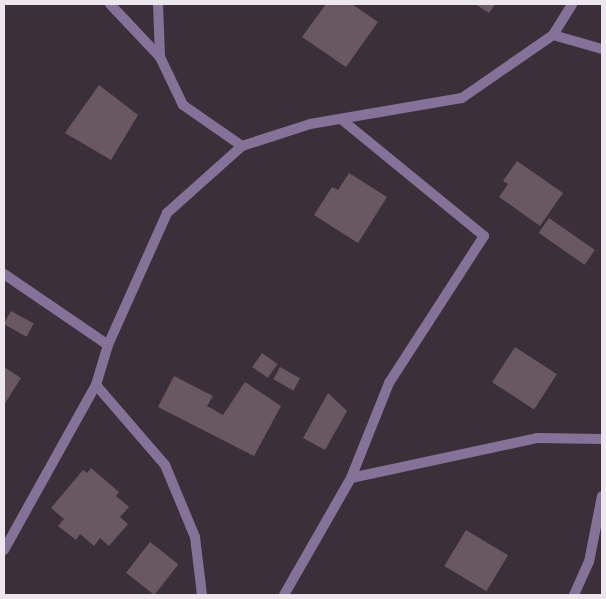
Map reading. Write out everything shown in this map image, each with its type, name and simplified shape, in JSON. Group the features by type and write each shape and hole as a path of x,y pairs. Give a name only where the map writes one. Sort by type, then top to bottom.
{"street":[{"path":"110,4 160,57 183,105 242,146"},
{"path":"158,4 160,57"},
{"path":"4,550 96,385 108,345 167,213 242,146 310,124 462,98 553,35 572,4"},
{"path":"553,35 602,49"},
{"path":"284,595 351,478 389,383 484,236 341,119"},
{"path":"4,274 108,345"},
{"path":"96,385 165,465 195,537 202,595"},
{"path":"351,478 537,438 602,440"},
{"path":"574,595 590,562 602,496"}],"building":[{"path":"326,4 352,4 378,22 346,67 302,37"},
{"path":"475,4 495,4 489,13"},
{"path":"99,85 138,115 111,160 65,133"},
{"path":"517,161 563,193 540,226 499,197 508,184 503,181"},
{"path":"349,173 387,197 358,243 314,215 332,187 338,190"},
{"path":"549,218 595,250 585,265 539,233"},
{"path":"11,311 34,324 26,337 4,324"},
{"path":"515,347 557,374 534,409 492,382"},
{"path":"262,353 278,364 268,378 252,367"},
{"path":"4,367 21,378 4,405"},
{"path":"280,367 300,378 293,390 273,379"},
{"path":"174,376 213,396 207,406 223,415 245,382 281,406 254,456 158,407"},
{"path":"328,393 347,411 325,450 303,438"},
{"path":"91,468 119,492 116,496 129,507 120,517 128,524 109,546 100,538 94,546 80,534 76,540 58,526 64,519 51,508 83,470 87,473"},
{"path":"466,530 508,555 486,591 444,566"},
{"path":"150,542 178,564 154,595 126,573"}]}
